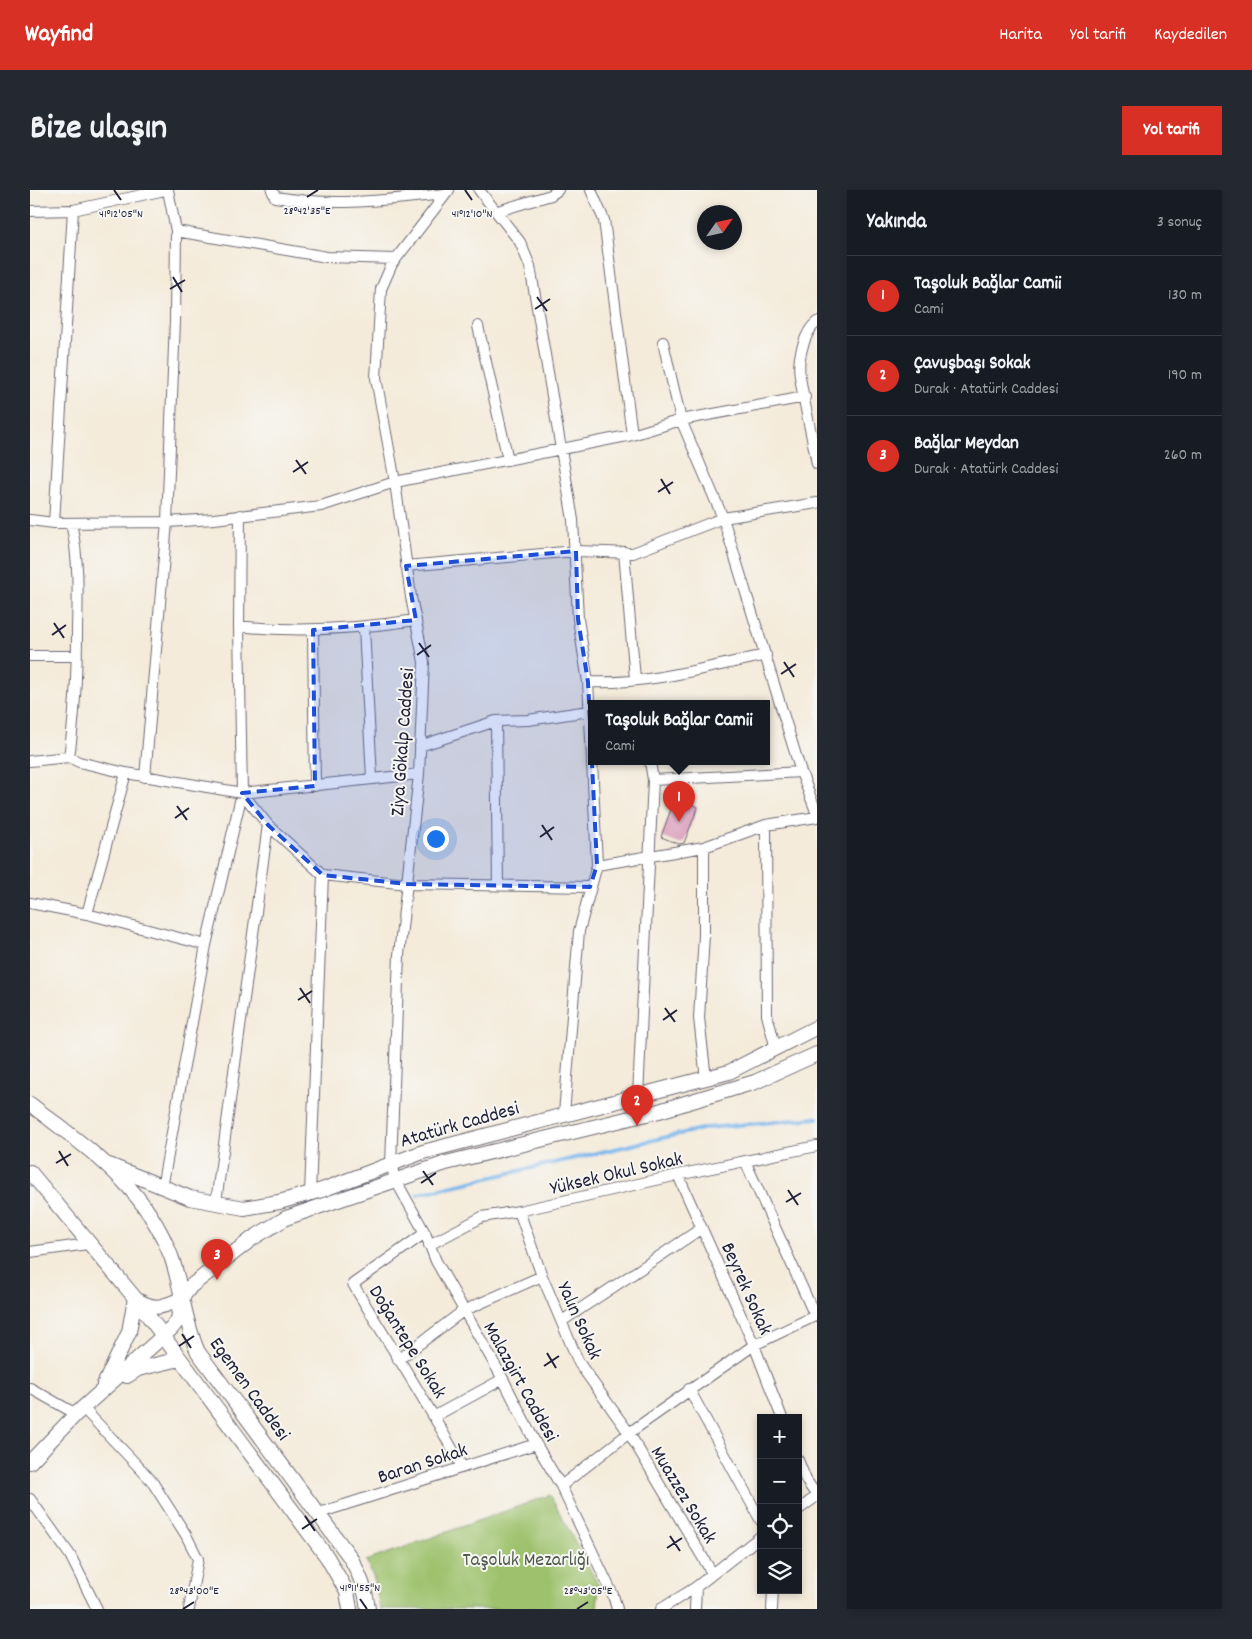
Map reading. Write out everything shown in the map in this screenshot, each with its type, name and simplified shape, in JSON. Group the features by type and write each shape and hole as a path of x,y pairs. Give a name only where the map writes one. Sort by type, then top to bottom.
{"main road":[{"name":"Atatürk Caddesi","path":"182,1300 191,1286 206,1272 253,1238 286,1218 393,1172 423,1152 729,1072 817,1027"},
{"name":"Atatürk Caddesi","path":"108,1165 190,1198 244,1208 279,1202 310,1192 393,1172 446,1164 659,1111 756,1082 817,1054"},
{"name":"Egemen Caddesi","path":"30,1104 108,1165 154,1218 172,1259 188,1328 198,1352 350,1557 360,1574 367,1595 368,1609"},
{"name":"Egemen Caddesi","path":"30,1172 88,1244 135,1298 327,1557 347,1592 350,1609"},
{"path":"100,1392 129,1332 135,1298 150,1308 160,1308 182,1300"},
{"path":"30,1462 100,1392 163,1336 178,1320 182,1300"},
{"path":"100,1392 138,1369 180,1359"}],"street":[{"path":"30,211 73,210 150,192 167,190 176,231 175,321 167,522 145,776"},
{"path":"272,190 275,197 308,202 362,203 447,192"},
{"path":"479,190 498,211 520,242 530,266 573,520 578,619 588,682 589,700"},
{"path":"498,211 551,195 558,190"},
{"path":"591,190 604,220 632,435"},
{"name":"Ziya Gökalp Caddesi","path":"393,1172 399,954 419,774 424,662 406,566 395,482 376,378 381,289 395,259 447,192"},
{"path":"54,523 73,210"},
{"path":"176,231 327,257 395,259"},
{"path":"817,322 810,328 804,339 799,374 805,396 817,464"},
{"path":"478,326 508,460"},
{"path":"597,866 704,847 766,825 817,815 801,772 723,518 681,420 663,342"},
{"path":"32,523 167,522 321,506 395,482 632,435 681,420 805,396"},
{"path":"406,566 576,551 633,552 723,518 817,503"},
{"path":"162,1188 206,945 242,793 238,626 240,515"},
{"path":"70,757 77,656 77,548 72,523"},
{"path":"624,552 635,679"},
{"path":"238,626 276,630 313,630 364,628 416,620"},
{"path":"364,628 372,778"},
{"path":"313,630 315,786"},
{"path":"588,682 607,683 653,678 766,655"},
{"path":"30,656 77,656"},
{"path":"420,746 496,721 528,720 588,711"},
{"path":"496,721 498,885"},
{"path":"30,761 70,757 79,762 126,773 242,793 419,774"},
{"path":"564,1114 578,931 597,866 592,765"},
{"path":"638,1096 653,780 651,765"},
{"path":"653,780 801,772"},
{"path":"87,914 126,773"},
{"path":"242,793 268,825 323,874 406,884 590,887"},
{"path":"216,1202 268,825"},
{"path":"766,825 767,1015 776,1049"},
{"path":"704,847 704,935 699,1018 706,1079"},
{"path":"310,1192 323,874"},
{"path":"30,903 87,914 206,945"},
{"name":"Yüksek Okul Sokak","path":"428,1245 482,1218 519,1212 678,1175 817,1147"},
{"path":"561,1486 689,1389 754,1345 816,1316 746,1162"},
{"name":"Malazgirt Caddesi","path":"393,1172 425,1233 428,1245 463,1311 503,1379 536,1444 561,1486 614,1595 617,1609"},
{"name":"Beyrek Sokak","path":"678,1175 754,1345 780,1414"},
{"name":"Yalın Sokak","path":"519,1212 542,1276 579,1363 629,1433"},
{"path":"562,1321 702,1228"},
{"name":"Doğantepe Sokak","path":"425,1233 353,1284 398,1360 435,1416 462,1467"},
{"path":"30,1252 88,1244"},
{"path":"398,1360 463,1311 542,1276"},
{"path":"435,1416 503,1379"},
{"path":"30,1388 80,1411 151,1480 173,1512 198,1559 190,1609"},
{"path":"689,1389 757,1514"},
{"name":"Muazzez Sokak","path":"629,1433 712,1573"},
{"name":"Baran Sokak","path":"319,1513 536,1444"},
{"path":"802,1470 806,1480 817,1496 802,1507"},
{"path":"30,1498 70,1555 97,1609"},
{"path":"661,1609 696,1588 712,1573 757,1539"},
{"path":"694,1609 696,1588"},
{"path":"772,1609 773,1594"}],"highlighted area":[{"path":"576,551 578,619 588,682 597,865 590,887 407,884 323,875 268,825 242,793 315,786 313,630 416,620 406,566"}],"green space":[{"name":"Taşoluk Mezarlığı","path":"550,1495 599,1586 597,1609 380,1609 374,1579 366,1561"}],"building":[{"path":"675,798 698,807 684,843 679,844 661,837"}],"waterway":[{"path":"418,1194 706,1128 817,1118"}],"place":[{"name":"Taşoluk Bağlar Camii","path":"679,822"},
{"name":"Çavuşbaşı Sokak","path":"637,1126"},
{"name":"Bağlar Meydan","path":"217,1280"}]}
